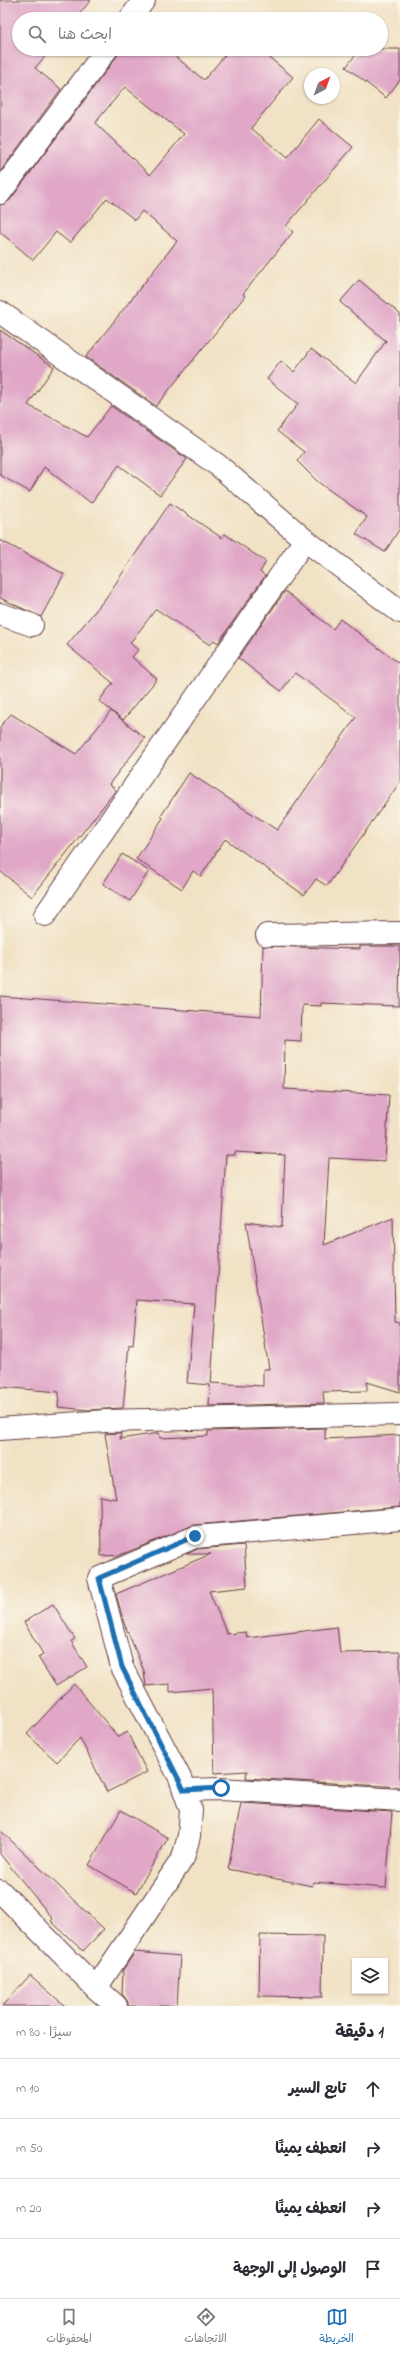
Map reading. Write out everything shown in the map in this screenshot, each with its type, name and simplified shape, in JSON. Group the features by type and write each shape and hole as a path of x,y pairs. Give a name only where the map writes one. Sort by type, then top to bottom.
{"street":[{"path":"135,12 144,0"},
{"path":"0,193 102,56"},
{"path":"0,312 219,466 305,540 400,612"},
{"path":"44,915 305,540"},
{"path":"0,614 32,625"},
{"path":"267,935 400,933"},
{"path":"0,1429 105,1421 400,1414"},
{"path":"96,1988 183,1858 189,1836 191,1810 183,1781 122,1667 99,1578 195,1536 400,1519"},
{"path":"183,1781 221,1788 400,1800"},
{"path":"0,1891 96,1988 116,2006"}],"building":[{"path":"0,0 91,0 81,12 12,12 12,56 45,56 35,68 61,89 0,172"},
{"path":"388,49 400,49 400,80 386,98 346,67 355,56 388,56"},
{"path":"117,56 175,56 204,80 224,56 268,56 293,77 251,128 287,158 319,119 353,147 286,226 293,232 243,294 245,296 156,406 86,357 177,241 142,211 135,220 107,198 70,243 56,232 33,260 0,232 0,205 10,200","holes":["125,87 184,134 150,175 95,123"]},
{"path":"359,280 400,314 400,528 385,552 356,534 367,517 318,482 297,461 304,452 277,431 298,404 267,379 281,361 294,372 311,349 356,383 386,341 340,302"},
{"path":"0,330 54,367 28,405 87,437 111,406 187,459 160,495 119,465 91,503 44,467 30,492 0,475"},
{"path":"170,503 222,538 225,534 266,562 260,572 265,576 218,643 214,640 210,645 156,609 130,643 138,650 132,657 157,679 123,720 99,701 113,683 67,645 105,599"},
{"path":"0,540 64,574 41,617 0,598"},
{"path":"285,591 333,629 340,619 400,664 400,782 327,886 316,879 304,895 225,839 201,876 193,871 182,889 136,859 163,818 161,816 189,773 277,830 356,717 295,673 281,691 238,658"},
{"path":"111,711 145,738 109,784 116,790 32,897 0,871 0,727 11,714 76,754"},
{"path":"122,854 149,871 130,901 103,884"},
{"path":"263,946 360,949 360,946 400,946 399,1006 321,1003 321,1006 302,1005 301,1041 285,1040 284,1089 389,1095 385,1161 329,1158 324,1245 393,1217 395,1322 400,1323 400,1392 367,1382 367,1391 323,1392 324,1403 209,1406 210,1385 187,1383 194,1304 137,1300 133,1346 129,1345 123,1408 87,1410 58,1407 59,1392 0,1387 0,996 261,1016","holes":["235,1152 285,1155 282,1227 246,1222 269,1369 263,1369 263,1386 211,1383 226,1155 235,1155"]},
{"path":"325,1428 325,1439 400,1435 400,1507 194,1525 120,1555 101,1556 100,1496 116,1499 105,1434 121,1433 120,1439 159,1433 160,1438 208,1436 208,1431"},
{"path":"244,1545 247,1587 209,1591 227,1634 246,1632 247,1638 337,1627 340,1653 400,1652 400,1787 246,1778 247,1771 214,1773 212,1688 170,1692 170,1684 146,1686 144,1671 124,1623 116,1594 211,1554 186,1554 198,1549"},
{"path":"53,1604 75,1639 71,1641 87,1667 56,1686 38,1657 43,1654 24,1622"},
{"path":"74,1684 118,1737 127,1732 147,1772 107,1792 80,1738 57,1762 27,1734"},
{"path":"241,1803 392,1812 386,1888 313,1882 312,1886 228,1869"},
{"path":"121,1810 168,1838 136,1893 89,1865"},
{"path":"0,1830 104,1929 83,1951 51,1921 53,1919 0,1854"},
{"path":"260,1935 323,1936 322,1997 259,1996"},
{"path":"135,1952 180,1956 177,2006 128,2006 128,2002 122,1994 123,1970"},
{"path":"30,1975 65,2006 2,2006"}],"route":[{"path":"195,1536 99,1578 122,1667 180,1778 184,1790 221,1788"}]}
